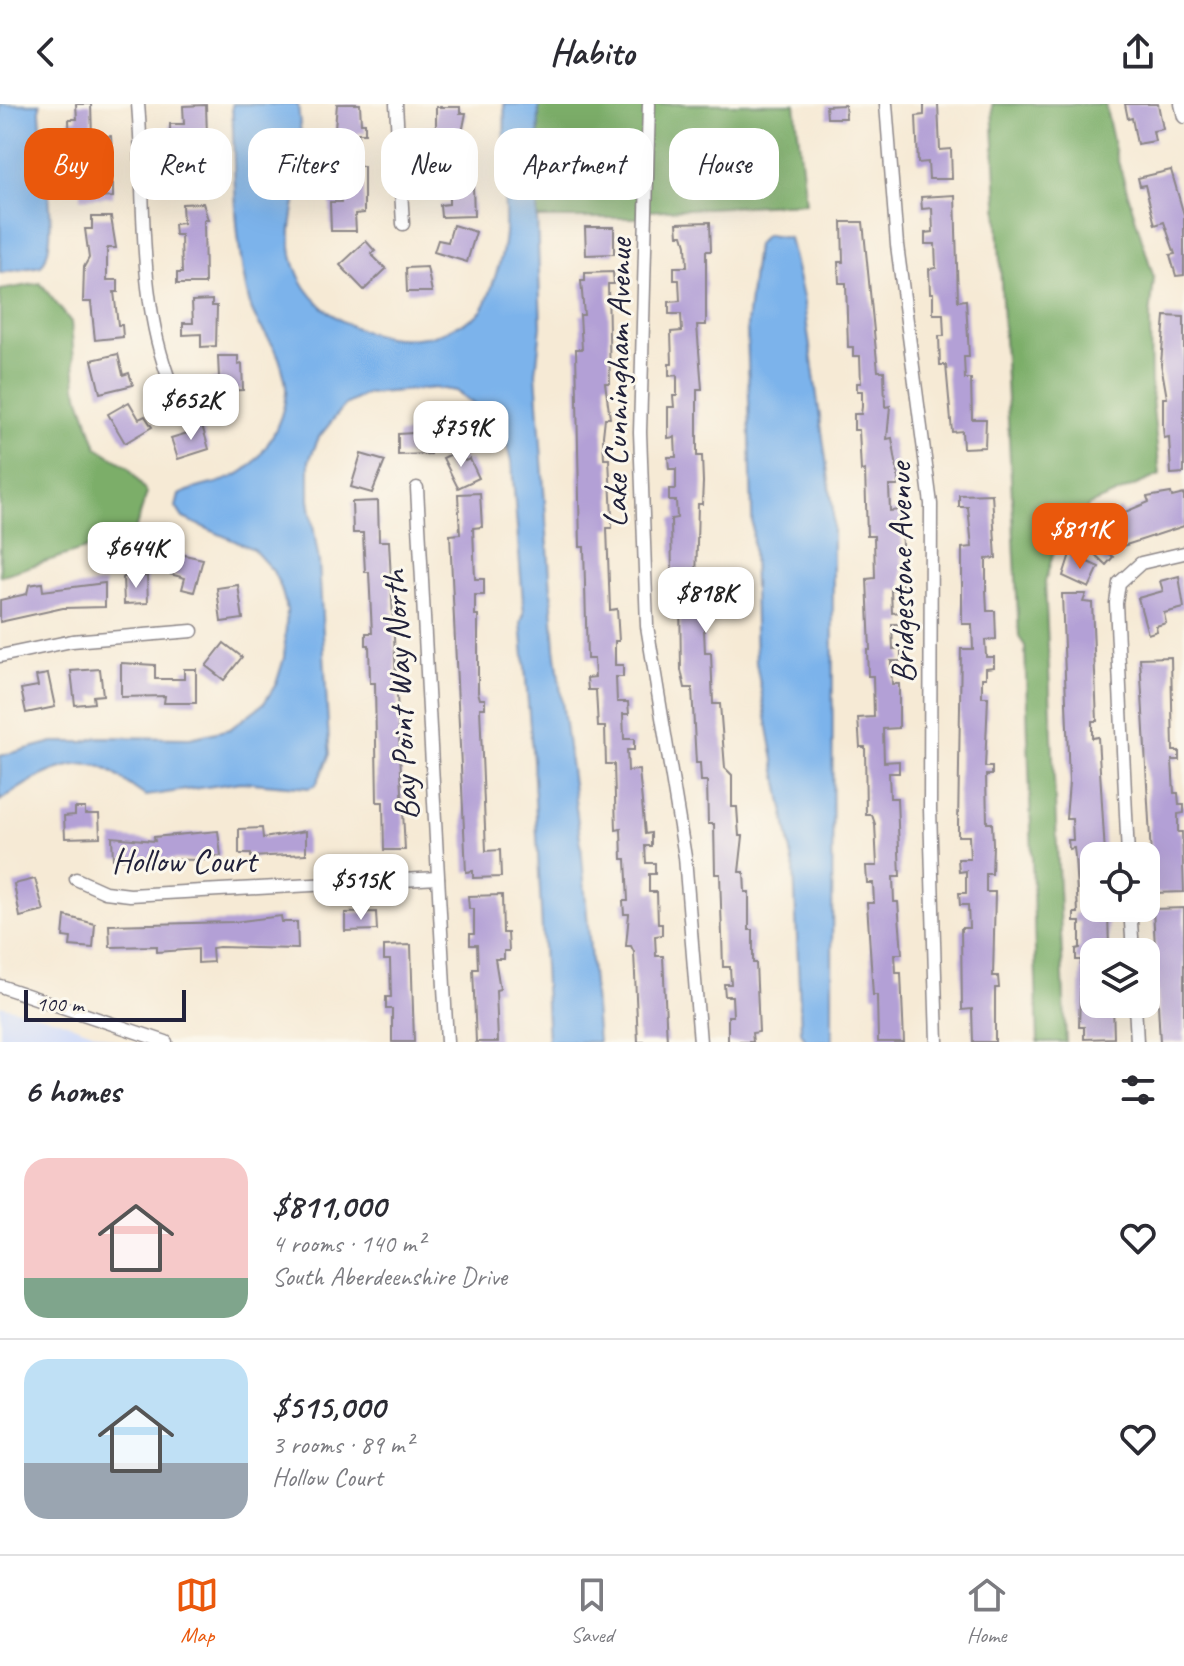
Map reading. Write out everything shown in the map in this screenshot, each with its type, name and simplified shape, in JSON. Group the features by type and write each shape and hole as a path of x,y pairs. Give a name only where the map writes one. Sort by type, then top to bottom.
{"street":[{"path":"138,104 150,315 159,354 172,387"},
{"path":"396,104 403,224"},
{"name":"Lake Cunningham Avenue","path":"649,104 640,432 646,610 692,911 700,1042"},
{"name":"Bridgestone Avenue","path":"886,104 898,259 931,504 931,900 937,1042"},
{"path":"1181,104 1184,117"},
{"name":"Bay Point Way North","path":"417,488 447,1042"},
{"path":"1127,842 1116,603 1119,583 1141,563 1184,553"},
{"path":"0,656 94,638 192,631"},
{"name":"Hollow Court","path":"76,879 105,892 130,895 438,878"},
{"path":"0,986 166,1042"},
{"path":"1136,1018 1137,1042"}],"shaded area":[{"path":"0,1005 62,1021 120,1042 0,1042"}],"green space":[{"path":"539,104 795,104 806,203 648,211 648,218 537,218 537,200 653,200 653,128 539,128"},
{"path":"992,104 1105,104 1116,155 1154,278 1150,318 1151,389 1160,475 1089,505 1053,554 1045,582 1066,1042 1038,1042 1025,646 1019,637"},
{"path":"40,283 71,322 76,387 97,447 128,467 147,493 135,530 120,538 0,576 0,290"}],"water":[{"path":"0,104 40,104 41,128 24,128 24,200 49,200 47,252 41,266 0,273"},
{"path":"232,104 298,104 300,128 248,128 248,200 296,200 292,255 306,288 322,306 364,331 387,337 411,338 435,335 463,323 482,310 490,294 503,248 504,200 537,200 541,326 536,373 555,648 581,845 598,1042 548,1042 533,761 521,622 524,614 512,466 505,437 495,421 456,391 436,388 366,394 345,405 319,437 309,461 309,500 319,562 330,754 316,785 309,788 241,782 146,796 110,771 85,764 46,774 0,801 0,756 53,742 84,742 98,737 190,738 230,729 264,703 276,684 284,658 287,610 273,571 253,549 183,518 176,507 179,495 230,478 255,461 270,440 284,404 285,380 279,358 252,312 244,281 236,205"},
{"path":"504,104 539,104 539,128 505,128"},
{"path":"766,235 789,238 803,297 833,509 832,1042 806,1042 801,1032 794,868 756,663 747,324 756,245"}],"building":[{"path":"76,104 91,104 92,128 69,128 69,119 77,119"},
{"path":"337,104 360,104 361,123 365,123 365,128 335,128"},
{"path":"924,104 938,104 940,150 951,149 952,179 929,179 928,162 918,163 916,116 924,115"},
{"path":"1125,104 1158,104 1163,129 1153,131 1155,141 1137,144 1132,118 1128,119"},
{"path":"206,105 207,128 170,128 170,124 184,124 183,106"},
{"path":"845,105 846,118 827,118 826,106"},
{"path":"436,107 460,107 460,113 466,113 463,128 426,127 436,127"},
{"path":"1171,170 1184,215 1184,275 1176,276 1170,255 1175,254 1164,222 1155,225 1145,185 1140,186 1138,178"},
{"path":"955,195 958,301 966,300 969,357 964,357 965,379 971,379 972,419 986,419 985,447 963,448 962,431 952,432 946,365 940,365 939,336 944,336 943,314 933,314 933,293 930,293 929,269 936,268 935,244 925,244 925,233 933,232 932,208 922,209 921,197"},
{"path":"364,200 364,213 355,214 356,231 331,231 330,202"},
{"path":"449,200 473,200 474,216 441,217 440,205 449,204"},
{"path":"203,203 208,220 204,220 205,284 177,284 177,273 182,273 181,235 175,235 174,224 183,223 182,204"},
{"path":"92,217 111,217 116,248 107,248 107,280 118,280 118,292 114,292 118,325 122,325 123,337 95,340 91,302 83,302 84,267 89,258 85,229 92,229"},
{"path":"710,222 711,251 706,251 706,325 697,325 702,389 697,389 697,456 702,456 703,482 702,504 698,504 696,582 702,582 705,653 711,653 713,704 720,704 725,768 732,775 732,807 737,807 739,836 743,836 739,872 744,872 745,892 749,892 749,930 753,930 753,963 756,963 759,1032 752,1033 753,1042 728,1042 728,1016 733,1016 732,996 725,996 724,984 731,984 730,967 723,967 720,874 715,874 714,824 708,824 707,781 701,781 700,763 696,763 692,688 685,688 681,670 680,595 674,595 672,577 671,519 677,518 676,501 669,501 669,489 676,489 676,469 669,469 668,457 676,457 675,437 668,438 668,407 674,407 677,375 669,376 669,364 672,364 671,332 682,331 681,314 669,314 669,302 680,301 679,280 674,280 674,267 687,267 686,245 683,235 678,235 677,223"},
{"path":"842,222 863,222 878,371 884,371 885,407 890,406 887,439 892,438 898,474 898,486 889,486 890,511 900,510 902,545 902,590 891,590 892,613 902,612 903,624 892,624 893,649 901,648 901,661 891,661 892,684 899,684 899,728 883,729 884,762 899,761 899,773 889,773 890,798 897,798 900,877 893,877 902,954 895,954 896,973 901,973 904,1042 878,1042 877,995 873,995 867,903 874,903 873,883 867,883 866,866 877,866 875,824 872,815 866,815 865,747 860,747 858,718 874,717 873,676 868,676 867,579 875,578 874,536 867,536 865,470 861,471 859,430 854,430 854,414 861,414 862,407 862,391 857,391 857,383 861,383 860,356 853,356 853,347 848,347 846,283 839,283 838,262 843,262"},
{"path":"453,225 476,232 467,262 434,252 438,240 448,242"},
{"path":"585,227 614,227 614,254 586,255"},
{"path":"366,241 375,251 371,254 386,269 364,290 340,265"},
{"path":"427,267 432,292 407,292 406,268"},
{"path":"613,272 614,284 608,284 610,383 605,383 610,418 605,418 603,436 604,459 609,459 612,517 612,528 607,528 610,610 617,609 619,641 615,641 615,665 623,665 623,677 616,677 617,702 628,702 629,714 623,714 624,739 634,739 634,750 627,750 628,771 639,770 645,834 651,833 651,846 645,846 646,863 655,863 655,874 649,874 649,892 657,892 658,924 662,924 662,935 655,936 656,956 663,956 667,1042 638,1042 634,952 631,946 626,946 629,914 624,914 623,901 628,901 626,859 622,859 621,829 616,830 614,764 606,764 605,727 598,727 596,690 588,690 587,678 595,677 594,659 587,659 584,547 580,547 576,349 582,349 580,315 584,315 581,281 585,281 585,273"},
{"path":"212,300 212,306 217,306 216,346 201,347 201,334 183,335 183,323 193,323 192,301"},
{"path":"1165,316 1184,317 1184,473 1171,474 1169,437 1164,438 1163,398 1167,398 1161,364"},
{"path":"118,354 123,375 129,373 133,385 100,393 92,360"},
{"path":"218,356 238,356 238,365 242,364 243,390 211,391 210,379 219,378"},
{"path":"129,402 139,419 145,416 152,427 125,443 108,414"},
{"path":"201,422 209,449 178,459 171,438 191,432 189,426"},
{"path":"430,432 431,454 398,455 398,434"},
{"path":"460,450 465,461 470,459 479,478 458,488 443,458"},
{"path":"361,454 385,461 372,493 351,487"},
{"path":"480,493 482,527 473,528 475,579 484,579 484,595 475,595 475,615 478,615 478,692 480,699 485,699 485,708 480,708 486,851 500,850 501,877 473,878 473,871 466,872 450,535 460,534 458,494"},
{"path":"1171,493 1172,497 1184,494 1184,526 1123,546 1109,514 1121,509 1123,513 1149,502 1147,497"},
{"path":"992,494 996,558 986,559 986,590 987,611 995,611 996,639 985,640 986,657 994,657 994,667 986,668 986,678 982,678 982,697 988,697 985,767 992,767 992,775 986,775 987,823 992,823 993,844 992,874 986,874 986,892 995,892 993,976 998,976 999,988 995,988 995,1042 973,1042 972,1009 962,1010 961,928 969,928 968,905 960,905 959,893 966,893 966,871 959,872 958,859 970,859 969,836 958,836 958,825 961,649 973,649 972,624 962,624 962,548 972,547 968,507 959,507 959,495"},
{"path":"378,501 379,541 389,541 405,850 384,850 383,802 377,802 375,683 370,683 369,645 366,645 366,633 372,633 369,572 365,572 363,533 353,533 352,502"},
{"path":"1097,529 1118,549 1108,553 1113,557 1106,565 1086,546"},
{"path":"175,553 203,559 194,592 182,589 185,578 170,574"},
{"path":"1070,554 1099,567 1089,588 1063,576"},
{"path":"147,576 148,603 124,604 123,577"},
{"path":"1179,576 1184,608 1164,613 1166,623 1156,626 1157,631 1148,634 1138,598 1163,591 1160,581"},
{"path":"42,583 43,591 105,583 105,607 63,608 0,622 0,600 27,594 29,585"},
{"path":"238,585 243,619 221,622 217,588"},
{"path":"1062,594 1086,594 1083,602 1092,603 1097,721 1092,721 1092,738 1098,737 1104,842 1080,842 1080,922 1074,922 1074,913 1078,913 1075,856 1074,848 1069,849 1068,840 1073,840 1072,819 1066,819 1069,782"},
{"path":"224,643 242,657 224,680 206,666"},
{"path":"1171,657 1173,751 1179,751 1179,760 1172,760 1174,793 1178,793 1179,805 1184,805 1184,813 1178,814 1178,832 1182,832 1184,892 1160,893 1160,842 1150,842 1140,658"},
{"path":"121,663 155,665 155,679 184,679 184,669 196,669 196,703 164,703 165,696 121,697"},
{"path":"100,669 103,695 93,696 94,703 75,705 71,671"},
{"path":"48,674 55,707 26,713 21,689 38,686 36,676"},
{"path":"75,808 85,808 85,814 99,814 100,837 65,838 64,816 75,815"},
{"path":"262,828 263,838 306,831 306,854 251,857 251,854 239,854 239,829"},
{"path":"218,831 221,856 209,856 209,860 113,859 112,837 155,841 154,837"},
{"path":"35,879 44,911 20,917 14,884"},
{"path":"502,895 503,933 508,933 509,951 504,951 504,959 495,959 500,989 496,990 498,1042 476,1042 473,969 478,969 477,945 470,945 470,934 474,934 474,909 469,909 468,896"},
{"path":"1184,908 1184,1042 1160,1042 1160,938 1155,938 1154,922 1160,922 1160,909"},
{"path":"376,912 377,930 345,931 345,913"},
{"path":"65,916 95,924 93,948 70,946 71,938 63,937"},
{"path":"281,916 282,922 297,922 298,949 219,947 212,948 213,962 198,963 198,949 157,952 157,946 110,947 109,925 234,922"},
{"path":"1080,922 1108,922 1109,938 1080,938"},
{"path":"411,945 414,1042 392,1042 392,1009 386,1009 386,997 391,997 390,960 384,960 384,946"},
{"path":"1080,948 1080,960 1076,960 1076,949"},
{"path":"1080,994 1080,1018 1113,1018 1114,1038 1084,1039 1084,1027 1079,1027"}]}
